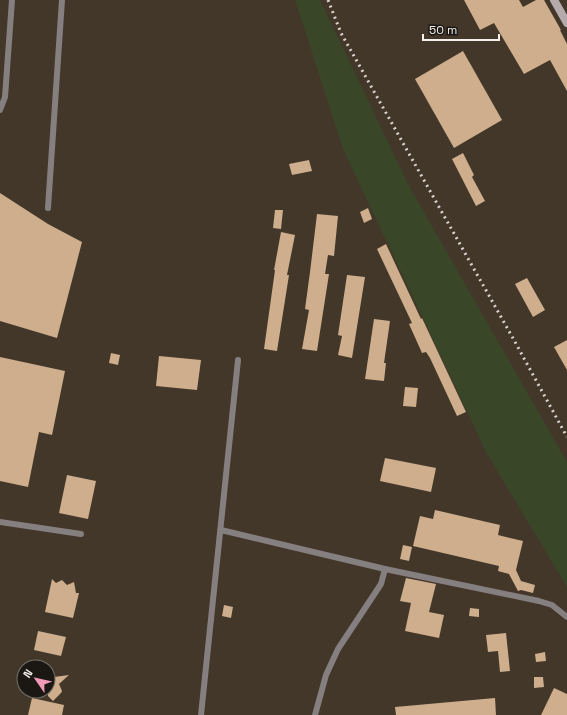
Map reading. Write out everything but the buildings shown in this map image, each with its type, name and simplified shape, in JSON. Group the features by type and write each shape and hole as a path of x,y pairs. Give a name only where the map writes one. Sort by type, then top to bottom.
{"main road":[{"path":"554,0 567,23"}],"lane":[{"path":"0,110 5,97 12,0"},
{"path":"48,208 62,0"},
{"path":"201,715 238,360"},
{"path":"0,522 81,534"},
{"path":"221,530 385,569 539,601 552,605 567,617"},
{"path":"315,715 326,675 335,655 381,584 385,569"}],"shaded area":[{"path":"0,0 567,0 567,715 0,715"}],"green space":[{"path":"295,0 320,0 409,186 567,462 567,587 487,454 343,149"}],"railway":[{"path":"328,0 341,33 567,437"}]}
